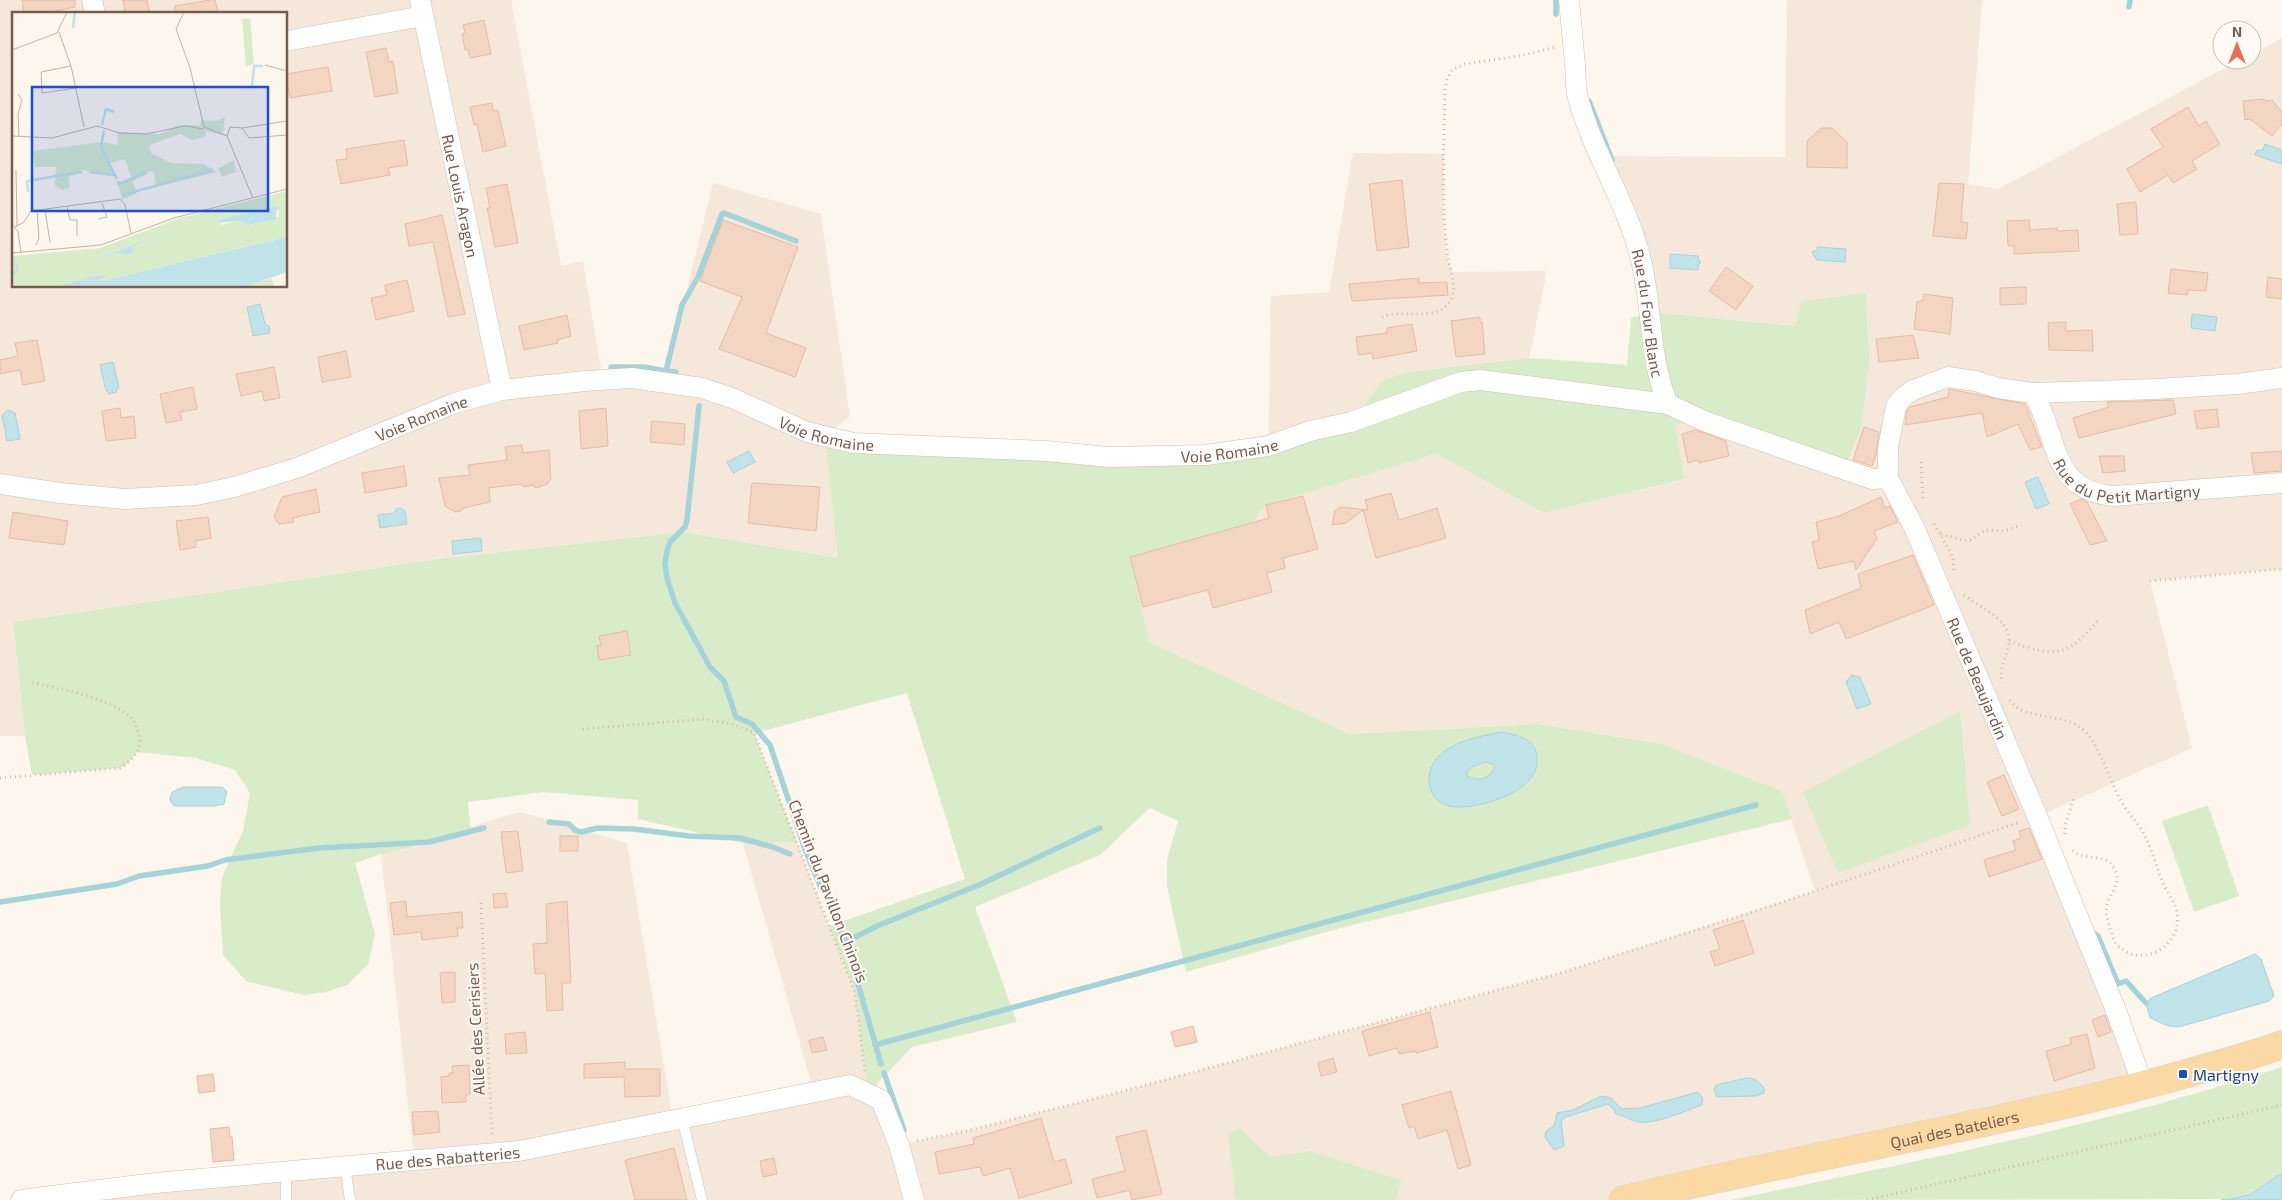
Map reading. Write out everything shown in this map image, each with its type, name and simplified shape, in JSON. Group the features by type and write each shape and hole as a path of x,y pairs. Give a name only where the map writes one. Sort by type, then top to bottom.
{"main road":[{"name":"Quai des Bateliers","path":"1624,1200 1717,1178 1957,1130 2143,1085 2282,1045"}],"street":[{"name":"Rue du Four Blanc","path":"1570,0 1578,96 1588,127 1626,212 1640,254 1651,312 1655,364 1661,388 1668,404"},
{"path":"288,41 422,8"},
{"name":"Rue Louis Aragon","path":"422,8 502,390"},
{"name":"Voie Romaine","path":"0,484 60,493 125,499 196,495 234,487 297,468 446,406 502,390 632,378 702,388 732,398 808,432 853,443 1046,451 1109,457 1206,455 1268,446 1310,431 1351,422 1461,382 1480,380 1668,404"},
{"name":"Rue de Beaujardin","path":"2033,393 1998,388 1976,381 1948,378 1912,390 1896,406 1888,448 1888,478 1914,527 2037,817 2118,1017 2143,1085"},
{"path":"2033,393 2238,384 2282,378"},
{"name":"Rue du Petit Martigny","path":"2033,393 2040,405 2058,459 2070,477 2088,492 2114,496 2282,483"},
{"path":"1668,404 1704,421 1863,475 1872,478 1888,478"},
{"name":"Rue des Rabatteries","path":"21,1200 132,1193 286,1171 519,1151 850,1085 868,1093"},
{"path":"868,1093 881,1100 899,1145 914,1200"}],"lane":[{"path":"682,1118 702,1200"},
{"path":"345,1166 350,1200"},
{"path":"286,1171 286,1200"}],"path":[{"path":"1382,317 1399,313 1432,314 1442,310 1452,299 1452,272 1447,257 1443,214 1445,90 1447,79 1452,70 1465,64 1524,55 1573,42"},
{"path":"1921,462 1924,506"},
{"path":"1932,522 1941,534 1953,558 1954,573"},
{"path":"1941,534 1965,541 1970,540 1985,530 2004,531 2021,525"},
{"path":"2150,580 2282,569"},
{"path":"1959,592 1994,614 2007,630 2009,641 2001,670 2004,688"},
{"path":"2009,641 2044,652 2061,652 2078,642 2098,620"},
{"path":"0,778 120,768 128,763 137,752 140,740 133,719 116,706 31,682"},
{"path":"2008,697 2012,704 2024,712 2075,723 2092,740 2121,801 2146,838 2164,885 2174,903 2178,924 2174,934 2169,942 2153,954 2147,956 2132,954 2114,942 2106,909 2115,888 2117,874 2112,864 2104,859 2076,854 2067,842 2065,826 2074,797"},
{"name":"Chemin du Pavillon Chinois","path":"583,729 704,719 732,724 754,733 855,993 868,1093"},
{"path":"899,1145 966,1131 1105,1096 1557,974 1744,915 2037,817"},
{"name":"Allée des Cerisiers","path":"481,903 493,1153"},
{"path":"1867,1200 2282,1105"}],"shaded area":[{"path":"0,0 511,0 561,266 583,261 603,380 664,382 713,183 821,214 850,416 825,436 839,558 683,532 437,559 13,622 25,736 0,736"},
{"path":"1787,0 1982,0 1968,184 1998,189 2221,70 2262,70 2262,49 2282,38 2282,569 2150,581 2192,748 2037,817 2143,1085 1623,1200 21,1200 414,1160 381,854 520,812 627,843 673,1119 814,1093 743,843 797,842 855,993 881,1100 899,1145 966,1131 1105,1096 1557,974 1815,891 1782,791 1662,744 1538,724 1350,734 1149,642 1130,557 1253,522 1266,505 1436,454 1544,513 1684,479 1674,424 1704,421 1844,469 1862,426 1869,363 1795,326 1651,312 1601,156 1785,157"},
{"path":"1353,153 1444,154 1443,214 1447,257 1452,272 1547,271 1529,358 1410,372 1383,380 1351,422 1268,446 1271,296 1329,292"}],"green space":[{"path":"1866,293 1869,363 1862,426 1844,469 1704,421 1675,424 1684,479 1544,513 1436,454 1266,505 1253,522 1130,557 1149,642 1350,734 1538,724 1662,744 1782,791 1792,819 1340,928 1186,972 1167,886 1167,860 1178,821 1150,808 1100,855 975,907 1017,1022 912,1047 868,1093 855,993 829,926 965,879 907,693 754,733 797,842 743,843 638,819 638,800 543,792 468,802 471,833 381,854 355,863 375,934 368,965 347,985 326,992 304,995 246,981 223,955 220,904 222,877 243,831 250,793 235,770 196,758 137,752 128,763 120,768 32,775 25,736 13,622 437,559 683,532 838,558 825,436 1206,455 1351,422 1383,380 1409,372 1529,358 1627,365 1631,318 1651,312 1795,326 1802,301"},
{"path":"1960,711 1970,825 1838,873 1803,792"},
{"path":"2208,805 2239,896 2194,912 2162,821"},
{"path":"2282,1067 2282,1174 2273,1177 2257,1190 2233,1199 1731,1200 2077,1125 2214,1088"},
{"path":"1240,1128 1270,1157 1311,1151 1402,1181 1395,1200 1236,1200 1228,1134"}],"water":[{"path":"2265,144 2282,150 2282,164 2255,155 2257,150 2263,150"},
{"path":"1817,247 1846,249 1845,262 1817,260 1812,252 1817,250"},
{"path":"1670,254 1698,256 1701,262 1698,265 1698,270 1670,268"},
{"path":"260,304 265,324 269,326 270,333 253,336 247,307"},
{"path":"2192,314 2217,317 2215,331 2191,328"},
{"path":"113,362 119,388 116,389 117,392 109,394 106,391 100,365"},
{"path":"8,410 15,413 20,439 7,441 2,415"},
{"path":"749,451 755,462 733,473 727,462"},
{"path":"2038,477 2049,504 2036,509 2025,482"},
{"path":"400,508 405,511 407,524 380,528 378,515 394,513 396,509"},
{"path":"481,538 482,551 453,554 452,541"},
{"path":"1851,675 1860,677 1871,704 1857,709 1846,682"},
{"path":"1502,732 1524,738 1533,745 1537,756 1536,768 1530,779 1520,788 1494,801 1467,807 1456,807 1446,805 1438,800 1433,794 1429,778 1435,761 1441,754 1455,745 1470,739","holes":["1485,762 1495,767 1487,777 1475,779 1467,776 1467,771 1472,767"]},
{"path":"183,787 222,787 227,791 224,804 214,806 174,806 170,800 172,792"},
{"path":"2255,954 2261,959 2274,996 2269,1001 2179,1027 2168,1026 2150,1018 2146,1003 2151,998"},
{"path":"1746,1078 1754,1079 1758,1082 1764,1088 1764,1093 1755,1096 1717,1097 1714,1090 1716,1085"},
{"path":"1698,1092 1703,1099 1702,1105 1662,1119 1638,1122 1616,1114 1608,1104 1566,1117 1561,1121 1564,1146 1554,1150 1545,1137 1546,1131 1554,1126 1557,1113 1573,1110 1601,1096 1611,1098 1622,1109 1640,1108"},
{"path":"2282,1174 2282,1200 2221,1200 2251,1194 2273,1178"}],"building":[{"path":"22,0 75,0 75,7 50,12 24,12"},
{"path":"123,0 147,0 150,12 125,12"},
{"path":"215,0 218,12 175,12 175,6"},
{"path":"484,20 491,54 470,58 468,49 465,50 462,34 465,33 463,25"},
{"path":"386,48 389,62 393,61 398,93 375,97 366,52"},
{"path":"328,67 332,91 290,98 288,74"},
{"path":"2264,99 2267,101 2272,100 2282,112 2282,124 2272,136 2250,119 2245,120 2243,101"},
{"path":"492,103 493,111 498,110 506,146 483,152 477,124 474,125 470,107"},
{"path":"2188,107 2199,126 2206,121 2220,144 2192,161 2197,169 2173,183 2168,175 2140,192 2127,169 2163,147 2151,129"},
{"path":"1821,128 1832,128 1847,142 1847,168 1807,167 1807,141"},
{"path":"404,140 408,165 388,168 390,175 341,184 336,160 347,159 346,149"},
{"path":"1402,180 1409,247 1377,251 1369,184"},
{"path":"1939,183 1964,184 1961,222 1968,223 1966,239 1933,236"},
{"path":"507,184 518,243 495,247 487,208 490,208 486,188"},
{"path":"2136,202 2138,234 2120,235 2117,204"},
{"path":"442,215 465,314 448,317 433,242 409,246 405,224"},
{"path":"723,220 798,247 766,333 806,348 795,377 719,349 742,297 700,281"},
{"path":"2029,220 2030,230 2057,228 2057,231 2078,230 2079,251 2014,254 2014,246 2008,246 2007,221"},
{"path":"1726,267 1753,286 1736,310 1709,291"},
{"path":"2171,269 2208,273 2206,291 2188,290 2187,295 2168,293"},
{"path":"2268,277 2282,279 2282,299 2266,297"},
{"path":"1419,278 1419,283 1447,282 1448,295 1352,301 1349,284"},
{"path":"407,280 414,311 376,320 371,298 387,295 385,285"},
{"path":"2026,287 2026,304 2000,305 2000,288"},
{"path":"1924,294 1953,298 1950,334 1914,329 1917,302 1923,300"},
{"path":"567,315 571,336 557,340 558,343 524,350 519,326"},
{"path":"1480,317 1485,354 1456,357 1451,321"},
{"path":"2066,322 2066,331 2092,330 2093,351 2049,350 2048,323"},
{"path":"1412,324 1417,351 1373,359 1372,353 1358,355 1356,337 1387,333 1387,328"},
{"path":"1913,335 1919,358 1879,362 1876,339"},
{"path":"37,340 45,381 23,385 20,370 0,374 0,360 18,356 15,343"},
{"path":"346,351 351,377 322,382 318,357"},
{"path":"274,367 280,398 264,401 262,391 241,396 236,374"},
{"path":"193,387 197,409 180,412 182,420 166,423 160,394"},
{"path":"1949,389 2025,404 2042,447 2030,450 2018,424 1987,437 1982,413 1905,425 1907,411 1910,407 1948,397"},
{"path":"2173,400 2176,414 2079,438 2073,418 2109,407 2107,402"},
{"path":"120,408 121,418 134,416 136,438 106,441 102,411"},
{"path":"606,408 608,446 581,449 579,411"},
{"path":"2217,409 2219,427 2197,429 2194,411"},
{"path":"652,421 685,424 684,445 650,442"},
{"path":"1864,427 1879,432 1876,455 1872,466 1853,460"},
{"path":"1696,430 1726,441 1729,456 1699,463 1698,460 1688,463 1682,434"},
{"path":"522,445 523,453 549,450 551,479 547,484 536,488 533,485 524,487 521,484 489,488 490,502 463,508 461,511 455,512 445,506 439,478 470,475 468,465 507,460 505,447"},
{"path":"2282,451 2282,471 2254,473 2251,453"},
{"path":"2099,456 2124,456 2125,471 2103,473"},
{"path":"404,466 407,486 365,493 362,473"},
{"path":"752,483 820,487 816,531 748,523"},
{"path":"316,489 320,512 293,518 294,522 279,524 274,517 282,497"},
{"path":"1391,493 1399,520 1437,508 1446,538 1376,558 1363,510 1346,523 1332,525 1335,511 1340,507 1368,510 1365,500"},
{"path":"1303,496 1318,549 1283,558 1285,568 1267,573 1272,592 1213,608 1208,590 1143,607 1130,557 1269,518 1266,505"},
{"path":"1881,497 1885,508 1890,506 1898,522 1874,531 1877,539 1856,570 1854,561 1818,569 1812,542 1819,540 1816,522 1839,516"},
{"path":"2081,499 2087,502 2107,541 2090,545 2070,504"},
{"path":"13,512 68,521 64,545 9,538"},
{"path":"208,517 211,538 196,541 196,547 180,550 176,521"},
{"path":"1913,555 1934,605 1846,639 1839,622 1810,634 1805,610 1861,588 1858,574"},
{"path":"627,631 631,655 599,660 597,646 601,645 599,636"},
{"path":"2004,775 2019,809 2002,816 1987,782"},
{"path":"2029,828 2042,859 1989,877 1984,860 2016,850 2013,841 2021,838 2019,831"},
{"path":"518,831 523,871 506,873 501,832"},
{"path":"560,836 578,836 578,851 560,851"},
{"path":"506,893 508,907 494,908 493,894"},
{"path":"406,901 407,917 462,912 463,928 457,928 458,936 422,940 421,932 394,935 390,903"},
{"path":"567,901 571,983 562,983 563,1010 547,1011 545,973 535,974 533,944 547,943 546,904"},
{"path":"1743,920 1754,953 1715,966 1710,952 1720,949 1713,930"},
{"path":"455,972 455,1002 442,1003 440,973"},
{"path":"1430,1012 1438,1047 1416,1053 1416,1051 1399,1054 1397,1048 1369,1056 1362,1031"},
{"path":"2105,1015 2111,1032 2098,1037 2092,1020"},
{"path":"1193,1026 1197,1042 1175,1047 1171,1032"},
{"path":"525,1032 527,1053 506,1054 505,1034"},
{"path":"2087,1034 2095,1068 2054,1081 2046,1051 2071,1044 2070,1038"},
{"path":"823,1037 827,1050 812,1053 809,1040"},
{"path":"1333,1058 1337,1072 1321,1076 1318,1063"},
{"path":"625,1062 625,1069 660,1069 660,1096 625,1097 624,1077 584,1078 584,1064"},
{"path":"469,1065 470,1094 466,1095 466,1102 442,1103 441,1077 449,1076 449,1073 453,1073 452,1066"},
{"path":"213,1074 215,1091 199,1093 197,1076"},
{"path":"1451,1091 1471,1165 1458,1169 1447,1130 1418,1139 1414,1126 1409,1128 1402,1105"},
{"path":"438,1111 440,1132 414,1135 412,1112"},
{"path":"1041,1118 1054,1162 1065,1159 1072,1183 1019,1198 1010,1168 983,1176 980,1167 939,1174 935,1152 974,1144 973,1138"},
{"path":"229,1127 234,1160 213,1162 210,1129"},
{"path":"1146,1130 1162,1194 1132,1200 1130,1190 1097,1198 1092,1179 1125,1171 1116,1137"},
{"path":"674,1148 687,1200 635,1200 625,1160"},
{"path":"774,1158 777,1174 763,1177 760,1161"}],"waterway":[{"path":"1556,0 1556,14"},
{"path":"2129,7 2130,0"},
{"path":"1589,101 1612,160"},
{"path":"676,372 666,371 682,305 698,277 722,214 724,213 796,241"},
{"path":"611,367 644,367 666,371"},
{"path":"699,406 687,520 685,527 670,542 665,564 667,578 675,603 710,667 724,681 736,717 752,724 770,745 806,852 822,890"},
{"path":"875,1045 1756,805"},
{"path":"549,822 569,824 575,830 581,832 598,828 634,829 689,836 740,838 790,854"},
{"path":"0,902 117,884 139,876 208,866 225,860 319,848 429,842 484,828"},
{"path":"830,908 846,942 877,926 979,885 1100,828"},
{"path":"2092,932 2098,936 2118,984 2126,981 2146,1003"},
{"path":"846,942 881,1064"},
{"path":"884,1073 904,1130"}],"place":[{"name":"Martigny","path":"2183,1074"}]}
